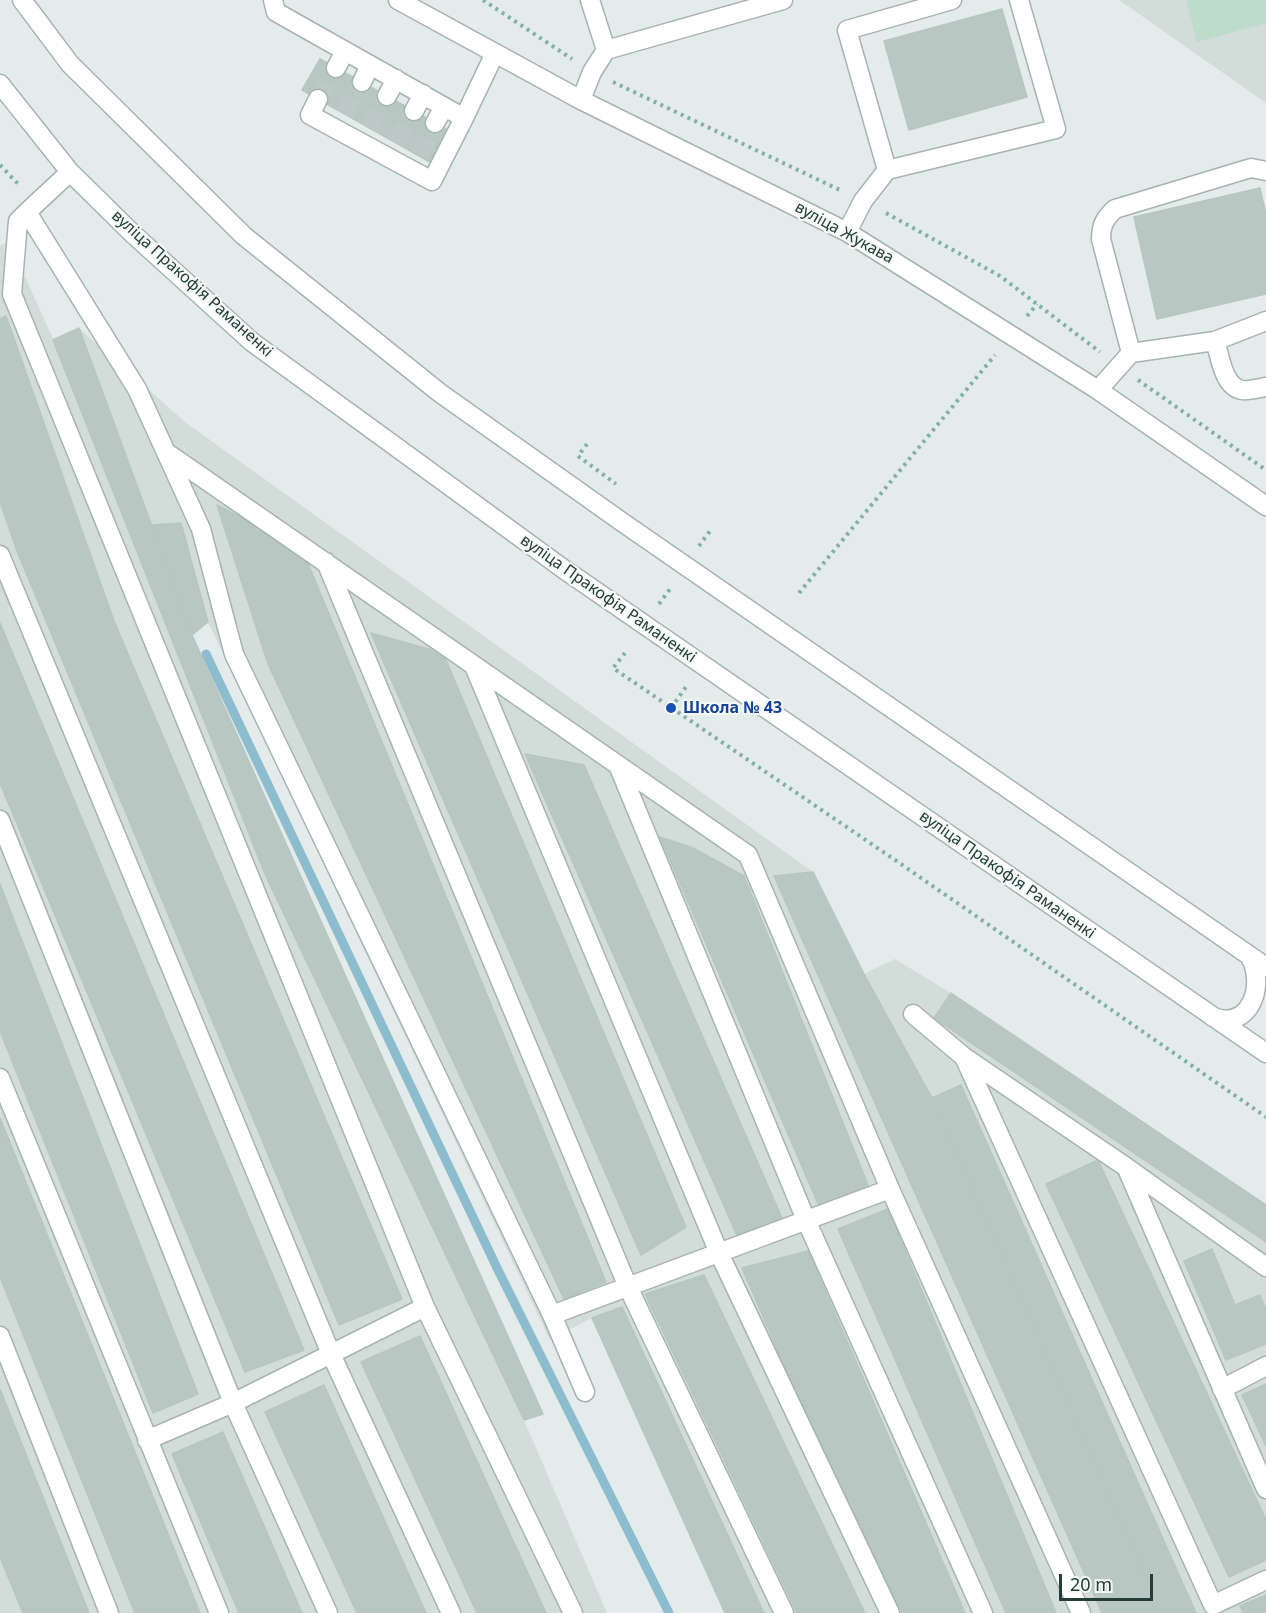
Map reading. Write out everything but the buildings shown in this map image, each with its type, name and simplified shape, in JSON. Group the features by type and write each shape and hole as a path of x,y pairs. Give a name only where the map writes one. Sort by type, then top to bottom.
{"street":[{"path":"22,0 70,64 244,236 440,393 622,522 1266,967"},
{"path":"273,0 276,12 464,118"},
{"name":"вуліца Жукава","path":"398,0 581,100 848,232 1098,390 1266,506"},
{"path":"590,0 606,50"},
{"path":"581,100 592,72 606,50 783,0"},
{"path":"887,170 847,30 952,0"},
{"path":"848,232 863,201 887,170 1056,129 1019,0"},
{"path":"336,68 345,51"},
{"path":"318,99 310,115 341,122 393,150 415,162 432,181 495,53"},
{"path":"362,82 370,65"},
{"path":"387,96 396,79"},
{"name":"вуліца Пракофія Раманенкі","path":"0,84 70,172 133,234 252,342 565,570 1266,1053"},
{"path":"414,111 423,94"},
{"path":"435,123 444,106"},
{"path":"1131,353 1101,239 1101,228 1106,217 1115,209 1251,168 1266,171"},
{"path":"70,172 18,221 6,296 425,1307 573,1613"},
{"path":"27,212 137,389 201,529 234,654 552,1315 585,1392"},
{"path":"1098,390 1131,353 1215,341 1266,321"},
{"path":"1215,341 1228,381 1234,387 1242,390 1266,387"},
{"path":"166,452 748,855 890,1189 1081,1613"},
{"path":"0,555 6,586 331,1354 451,1613"},
{"path":"326,562 628,1287 784,1613"},
{"path":"474,666 718,1253 890,1613"},
{"path":"618,765 806,1220 983,1613"},
{"path":"0,820 233,1404 328,1613"},
{"path":"1207,1014 1217,1018 1238,1017 1256,1003 1262,983 1260,972 1247,954"},
{"path":"913,1014 964,1057 1126,1167 1266,1267"},
{"path":"964,1057 1213,1605 1266,1580"},
{"path":"0,1078 219,1613"},
{"path":"1126,1167 1222,1389 1264,1477"},
{"path":"552,1315 890,1189"},
{"path":"147,1440 233,1404 425,1307"},
{"path":"0,1336 110,1613"},
{"path":"1222,1389 1266,1366"}],"path":[{"path":"0,165 20,187"},
{"path":"1023,321 1037,304"},
{"path":"800,592 1001,348"},
{"path":"578,456 587,444"},
{"path":"698,550 710,531"},
{"path":"658,605 670,589"},
{"path":"625,653 613,668 1266,1116"}],"shaded area":[{"path":"1119,0 1266,0 1266,103"},
{"path":"9,241 53,339 79,328 185,422 813,872 864,974 895,959 951,993 1266,1205 1266,1613 725,1613 592,1318 550,1340 208,622 192,635 543,1414 524,1420 607,1613 0,1613 0,246"}],"green space":[{"path":"1186,0 1266,0 1266,23 1197,42"}],"waterway":[{"path":"206,654 497,1268 669,1613"}],"tunnel":[{"path":"318,99 336,68"},
{"path":"345,114 362,82"},
{"path":"370,128 387,96"},
{"path":"397,143 414,111"},
{"path":"419,155 435,123"}],"place":[{"name":"Школа № 43","path":"671,708"}]}
